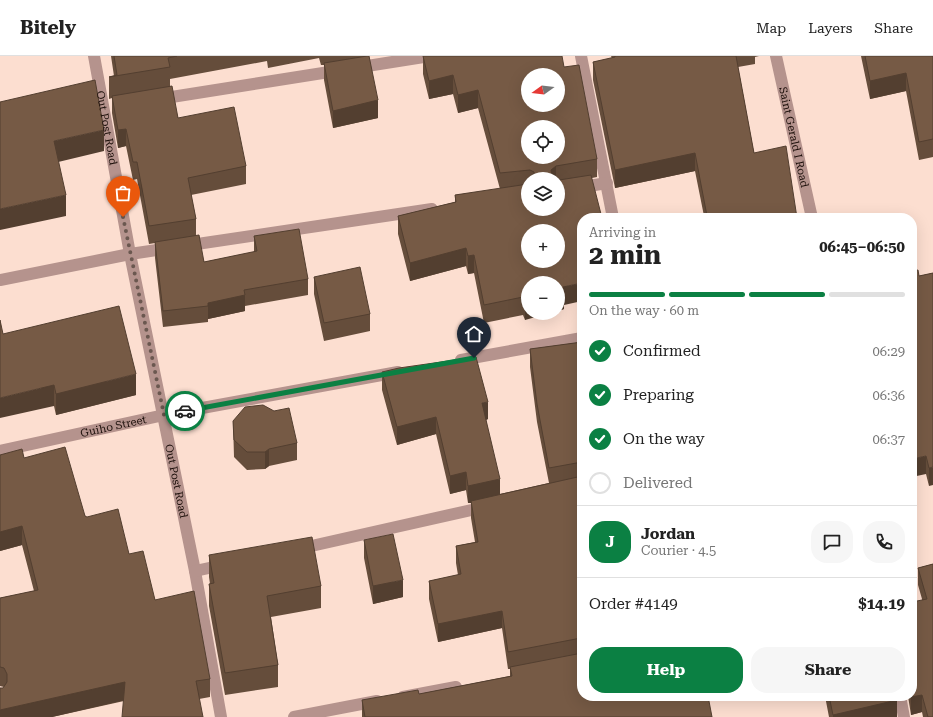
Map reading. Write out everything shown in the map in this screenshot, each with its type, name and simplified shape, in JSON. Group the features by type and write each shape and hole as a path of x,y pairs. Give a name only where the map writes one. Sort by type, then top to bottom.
{"street":[{"name":"Out Post Road","path":"94,56 108,107 130,254 195,571 221,717"},
{"path":"150,100 430,56"},
{"path":"580,56 612,213"},
{"name":"Saint Gerald I Road","path":"776,56 811,213"},
{"path":"565,190 607,183"},
{"path":"0,280 130,254 442,208"},
{"path":"450,362 577,339"},
{"name":"Guiho Street","path":"0,451 164,415 412,370"},
{"path":"288,551 497,505"},
{"path":"195,571 233,563"},
{"path":"294,717 465,685"},
{"path":"901,701 904,717"}],"building":[{"path":"114,56 177,56 168,58 170,67 109,77 117,75"},
{"path":"369,56 378,100 333,111 324,63"},
{"path":"423,56 562,56 564,67 579,65 597,159 556,166 551,170 551,172 534,172 530,170 500,173 478,90 458,95 453,75 429,81"},
{"path":"736,56 754,153 786,146 796,213 706,213 695,153 615,170 593,62 615,57"},
{"path":"865,56 933,56 933,139 919,142 906,73 870,81"},
{"path":"95,80 104,130 54,141 66,195 0,209 0,102"},
{"path":"172,86 178,118 234,107 246,166 188,178 196,219 149,226 137,162 133,162 126,129 118,130 112,96"},
{"path":"591,175 601,213 577,213 577,284 565,287 565,276 521,276 521,297 484,305 474,255 468,256 466,248 410,263 398,216 456,202 455,195 521,185 521,216 565,216 565,179"},
{"path":"299,229 308,279 244,290 245,295 208,303 208,306 163,311 155,242 199,235 204,262 257,251 254,236"},
{"path":"360,267 370,314 324,323 314,277"},
{"path":"917,270 919,276 933,273 933,467 929,468 926,456 917,458"},
{"path":"119,306 136,374 56,394 54,385 0,398 0,320 3,334"},
{"path":"577,343 577,463 549,468 537,404 530,349"},
{"path":"476,357 488,402 482,403 500,479 468,486 466,472 450,476 436,417 397,427 382,372 399,368"},
{"path":"263,405 274,411 289,408 297,443 269,449 265,452 247,452 234,440 233,421 245,407"},
{"path":"65,447 85,516 87,517 118,509 129,554 143,551 155,600 194,591 210,679 196,681 203,717 122,717 125,682 0,710 0,688 3,688 7,682 7,674 4,668 0,667 0,598 38,590 22,526 0,532 0,455 22,449 24,458"},
{"path":"577,477 577,639 508,652 502,611 438,624 429,581 461,574 456,546 478,542 471,501"},
{"path":"393,534 403,580 373,586 364,540"},
{"path":"312,537 321,586 267,596 278,665 225,673 209,584 214,583 209,555"},
{"path":"933,564 933,717 928,717 922,695 917,696 917,601 927,599 918,568"},
{"path":"577,654 577,701 709,701 712,717 365,717 362,700 418,690 419,694 512,676 510,667"},
{"path":"830,701 893,701 833,715"}],"way so far":[{"path":"123,217 164,415 185,411"}],"route":[{"path":"185,411 474,358"}]}
